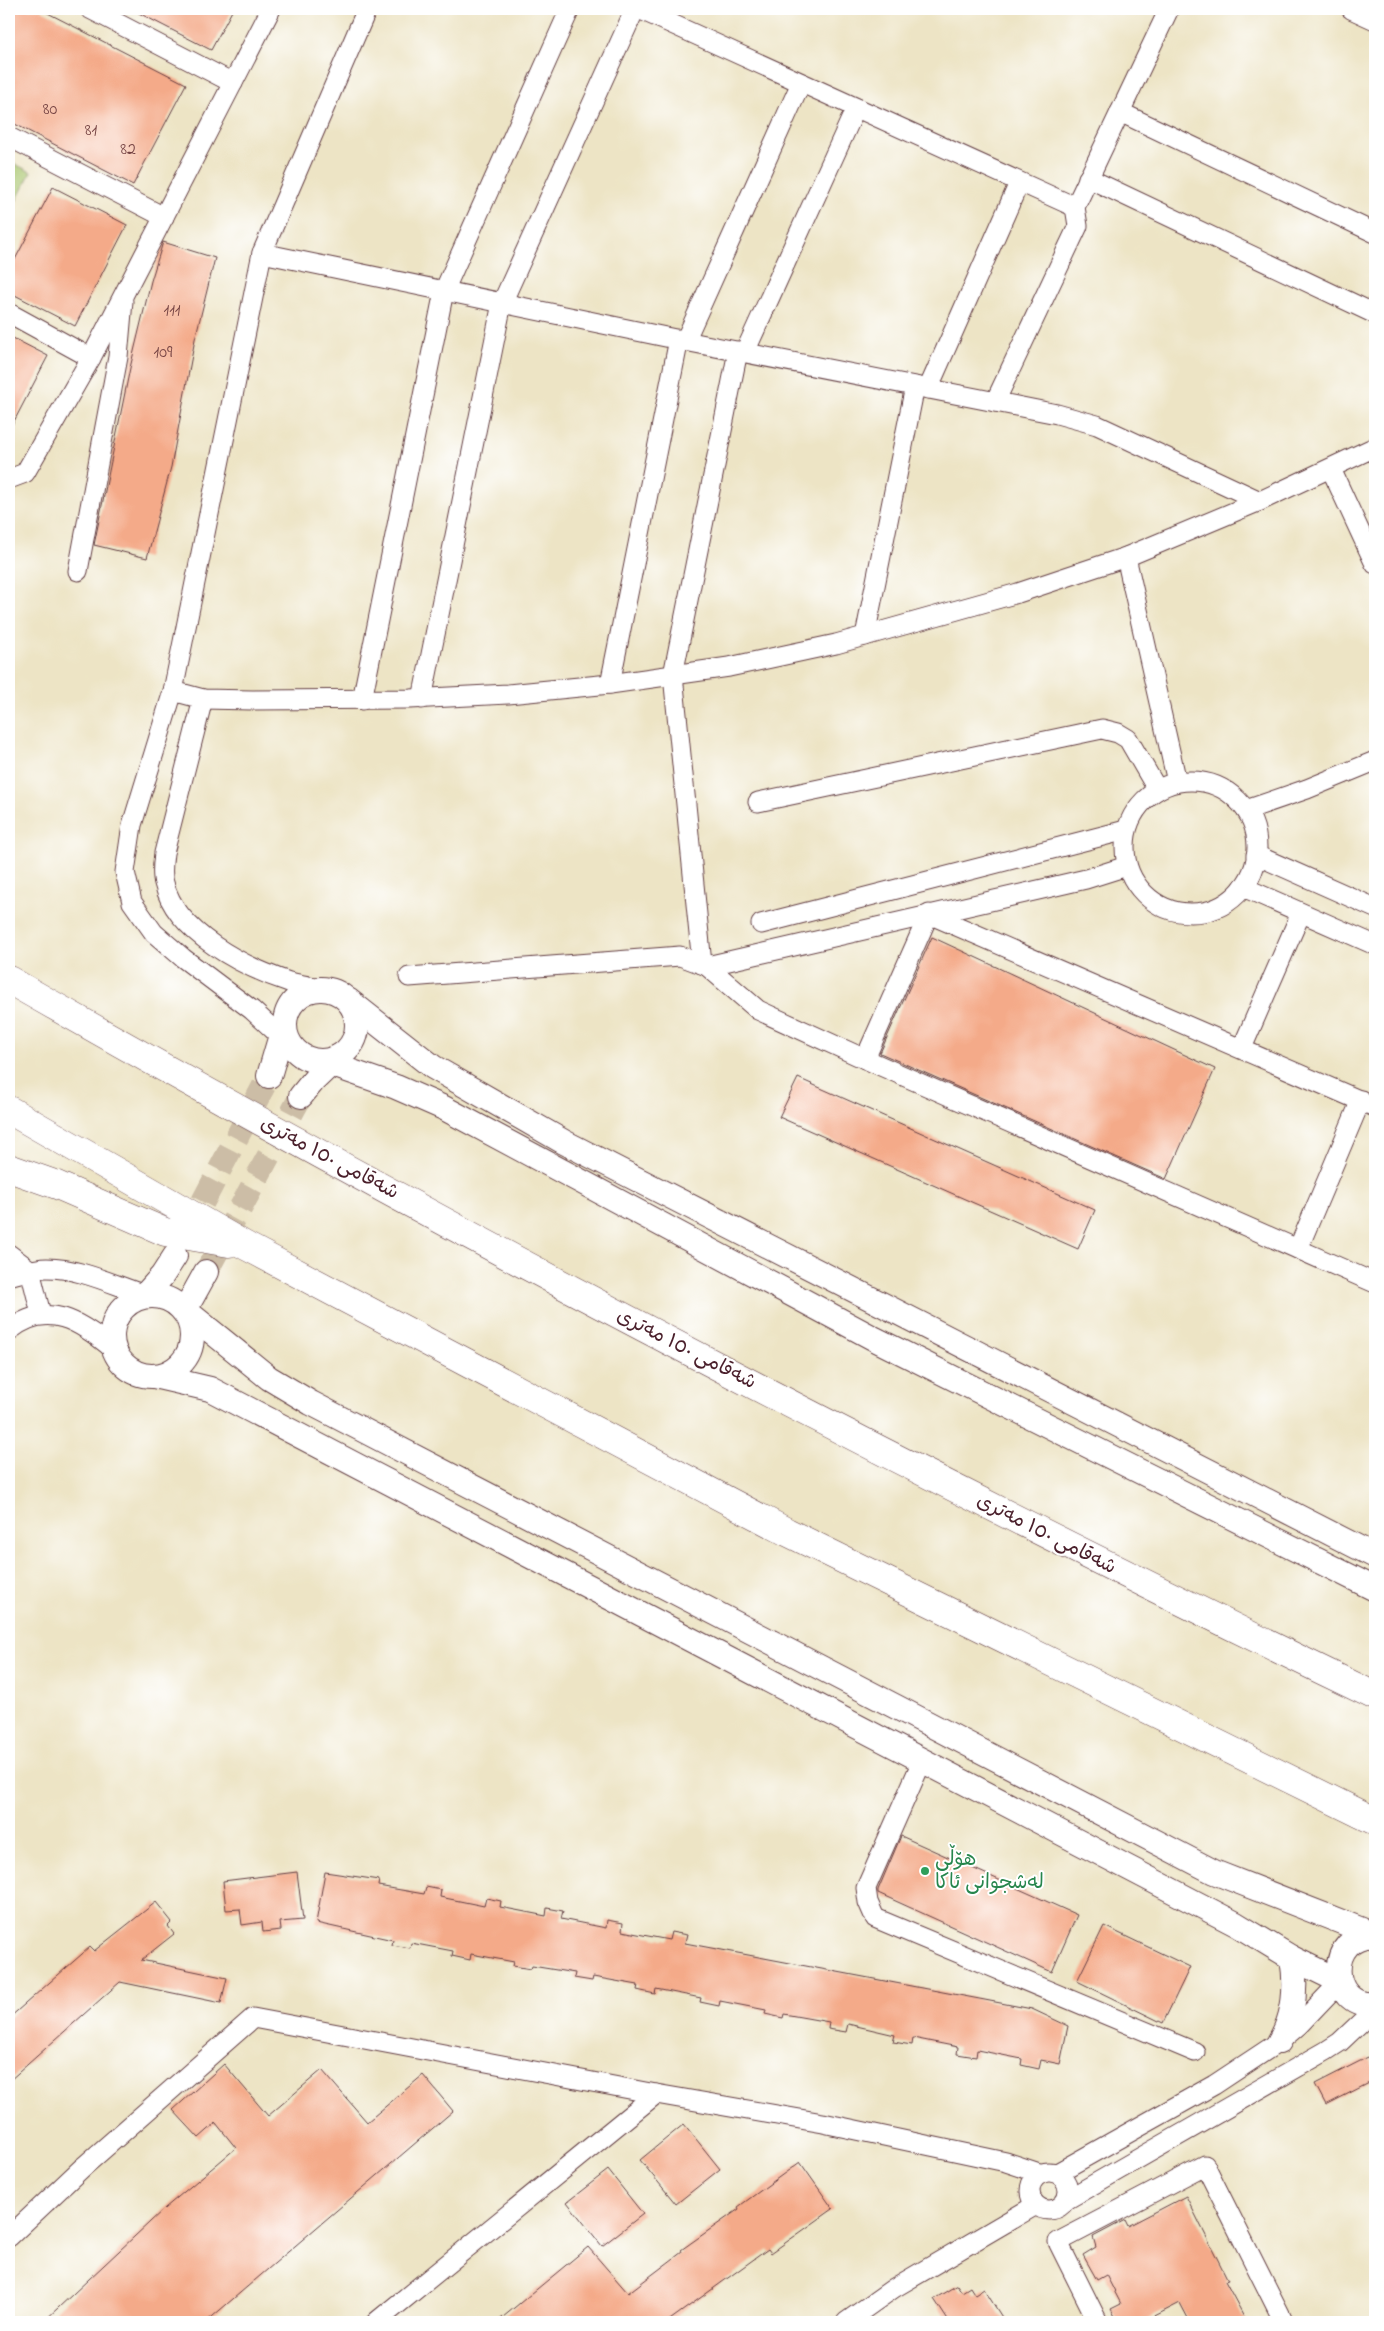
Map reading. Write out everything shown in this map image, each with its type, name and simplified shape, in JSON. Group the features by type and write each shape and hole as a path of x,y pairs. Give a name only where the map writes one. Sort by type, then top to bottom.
{"highway":[{"name":"شەقامی ١٥٠ مەتری","path":"9,980 180,1078 626,1320 1106,1566 1375,1696"},
{"path":"9,1110 246,1246 787,1532 1375,1820"},
{"path":"9,1168 57,1186 165,1232 246,1246"}],"street":[{"path":"90,9 233,82"},
{"path":"9,479 25,473 91,358 271,9"},
{"path":"367,9 262,253 173,691 127,848 125,872 129,893 136,909 154,933 183,958 285,1036 299,1054 329,1061 444,1108 875,1339 1375,1589"},
{"path":"362,700 444,291 570,9"},
{"path":"422,698 502,302 635,9"},
{"path":"639,9 1075,207"},
{"path":"995,402 1078,226 1075,207 1169,9"},
{"path":"1351,9 1375,20"},
{"path":"610,684 682,340 801,83"},
{"path":"704,965 673,675 742,352 856,108"},
{"path":"1120,112 1375,233"},
{"path":"9,137 164,217"},
{"path":"1088,178 1375,314"},
{"path":"865,636 922,388 1019,183"},
{"path":"262,253 682,340 1057,414 1098,425 1260,501"},
{"path":"78,571 118,357 123,297 131,280"},
{"path":"9,314 91,358"},
{"path":"173,691 203,699 362,700 422,698 508,694 610,684 729,667 865,636 1018,593 1126,557 1260,501 1375,448"},
{"path":"1331,469 1375,564"},
{"path":"1126,557 1177,782"},
{"path":"203,699 164,853 162,873 167,892 189,924 228,955 260,971 291,982 338,993 433,1066 556,1138 1375,1556"},
{"path":"758,802 1102,729 1118,733 1128,740 1157,789"},
{"path":"1246,810 1307,789 1375,761"},
{"path":"1197,780 1218,786 1235,797 1246,810 1256,833 1256,855 1252,873 1243,887 1233,898 1215,908 1199,912 1184,913 1164,907 1146,896 1133,880 1127,866 1124,850 1126,830 1135,810 1157,789 1177,782 1197,780"},
{"path":"761,924 1126,830"},
{"path":"1256,855 1375,908"},
{"path":"704,965 1086,879 1127,866"},
{"path":"1243,887 1375,945"},
{"path":"1242,1048 1302,913"},
{"path":"929,914 1368,1103 1298,1249"},
{"path":"865,1059 929,914"},
{"path":"409,977 680,956 704,965 758,1010 865,1059 1375,1283"},
{"path":"269,1076 285,1036 286,1012 302,993 314,989 326,989"},
{"path":"301,1096 329,1061 353,1041 357,1031 356,1015 348,1000"},
{"path":"9,1254 30,1270 41,1314"},
{"path":"113,1349 111,1337 118,1315 125,1306 145,1295 162,1276 175,1256"},
{"path":"9,1276 30,1270 47,1268 83,1274 145,1295 166,1298 185,1310 269,1378 320,1407 1214,1872 1375,1935"},
{"path":"154,1376 174,1370 188,1356 192,1343 192,1329 185,1310 206,1272"},
{"path":"9,1331 16,1325 41,1314 51,1315 79,1324 92,1331 113,1349 125,1366 134,1372 210,1389 1236,1924 1292,1958 1340,1982 1352,1998 1361,2003 1375,2004"},
{"path":"922,1761 866,1888 868,1902 875,1918 1195,2052"},
{"path":"1375,1935 1360,1938 1350,1943 1339,1960 1340,1982 1299,2025 1279,2042 1214,2085 1048,2173 1031,2184 1030,2196 1036,2206 1041,2209 1052,2210 1062,2205 1068,2199 1340,2042 1375,2009"},
{"path":"1279,2042 1291,2018 1296,1991 1292,1958"},
{"path":"9,2237 82,2168 253,2018 656,2094 823,2123 1006,2162 1048,2173 1066,2182 1068,2199"},
{"path":"376,2322 656,2094"},
{"path":"1098,2322 1058,2242 1205,2165 1284,2322"},
{"path":"846,2322 894,2288 1036,2206"}],"green space":[{"path":"9,161 31,172 9,215"}],"building":[{"path":"9,9 40,9 186,84 133,185 9,121"},
{"path":"131,9 233,9 211,50"},
{"path":"53,187 127,225 75,326 9,292 9,271"},
{"path":"163,242 215,258 195,339 171,467 147,558 94,545 130,368 151,281"},
{"path":"9,336 48,356 9,431"},
{"path":"932,937 1215,1069 1166,1179 880,1053"},
{"path":"798,1078 1095,1210 1078,1249 779,1117"},
{"path":"901,1836 1077,1915 1052,1972 878,1893"},
{"path":"297,1872 303,1920 280,1922 281,1930 263,1932 262,1922 242,1925 240,1909 226,1910 223,1881"},
{"path":"325,1872 379,1880 378,1886 424,1894 426,1887 441,1890 440,1897 484,1906 486,1898 501,1901 500,1907 546,1916 547,1908 563,1911 561,1919 606,1928 607,1920 623,1923 622,1931 669,1940 671,1932 687,1935 685,1943 1032,2009 1068,2026 1060,2064 1041,2060 1039,2069 1021,2065 1022,2059 977,2050 976,2057 957,2054 958,2047 913,2038 912,2045 893,2042 895,2035 848,2024 846,2032 828,2029 829,2022 784,2014 783,2018 765,2014 766,2010 720,2001 719,2006 700,2002 701,1998 656,1989 655,1994 637,1990 638,1985 593,1977 592,1981 574,1978 575,1973 532,1966 531,1969 513,1966 514,1962 471,1954 470,1960 452,1956 453,1951 411,1943 410,1948 392,1945 393,1940 316,1923"},
{"path":"156,1902 172,1922 168,1926 174,1934 141,1960 227,1978 221,2003 120,1982 9,2081 9,2018 90,1947 94,1951"},
{"path":"1104,1926 1190,1967 1163,2023 1077,1981"},
{"path":"1368,2057 1375,2071 1375,2080 1326,2105 1315,2084"},
{"path":"224,2064 268,2116 322,2070 367,2122 423,2075 453,2111 206,2322 43,2322 165,2208 236,2148 216,2123 199,2138 173,2110"},
{"path":"684,2124 720,2169 676,2204 640,2160"},
{"path":"800,2162 833,2209 771,2253 768,2249 667,2322 497,2322 588,2247 628,2293 682,2252 681,2250 739,2209 738,2207"},
{"path":"608,2170 643,2214 602,2246 567,2202"},
{"path":"1186,2196 1228,2280 1225,2281 1247,2322 1190,2322 1180,2303 1143,2322 1118,2322 1111,2309 1121,2304 1106,2275 1097,2280 1083,2255 1096,2247 1093,2237 1125,2220 1128,2226"},
{"path":"957,2285 962,2292 970,2287 975,2295 984,2289 1005,2322 949,2322 934,2299"}],"tunnel":[{"path":"186,1234 269,1076"},
{"path":"206,1272 301,1096"}],"place":[{"name":"هۆڵی لەشجوانی ئاکا","path":"925,1871"}]}
